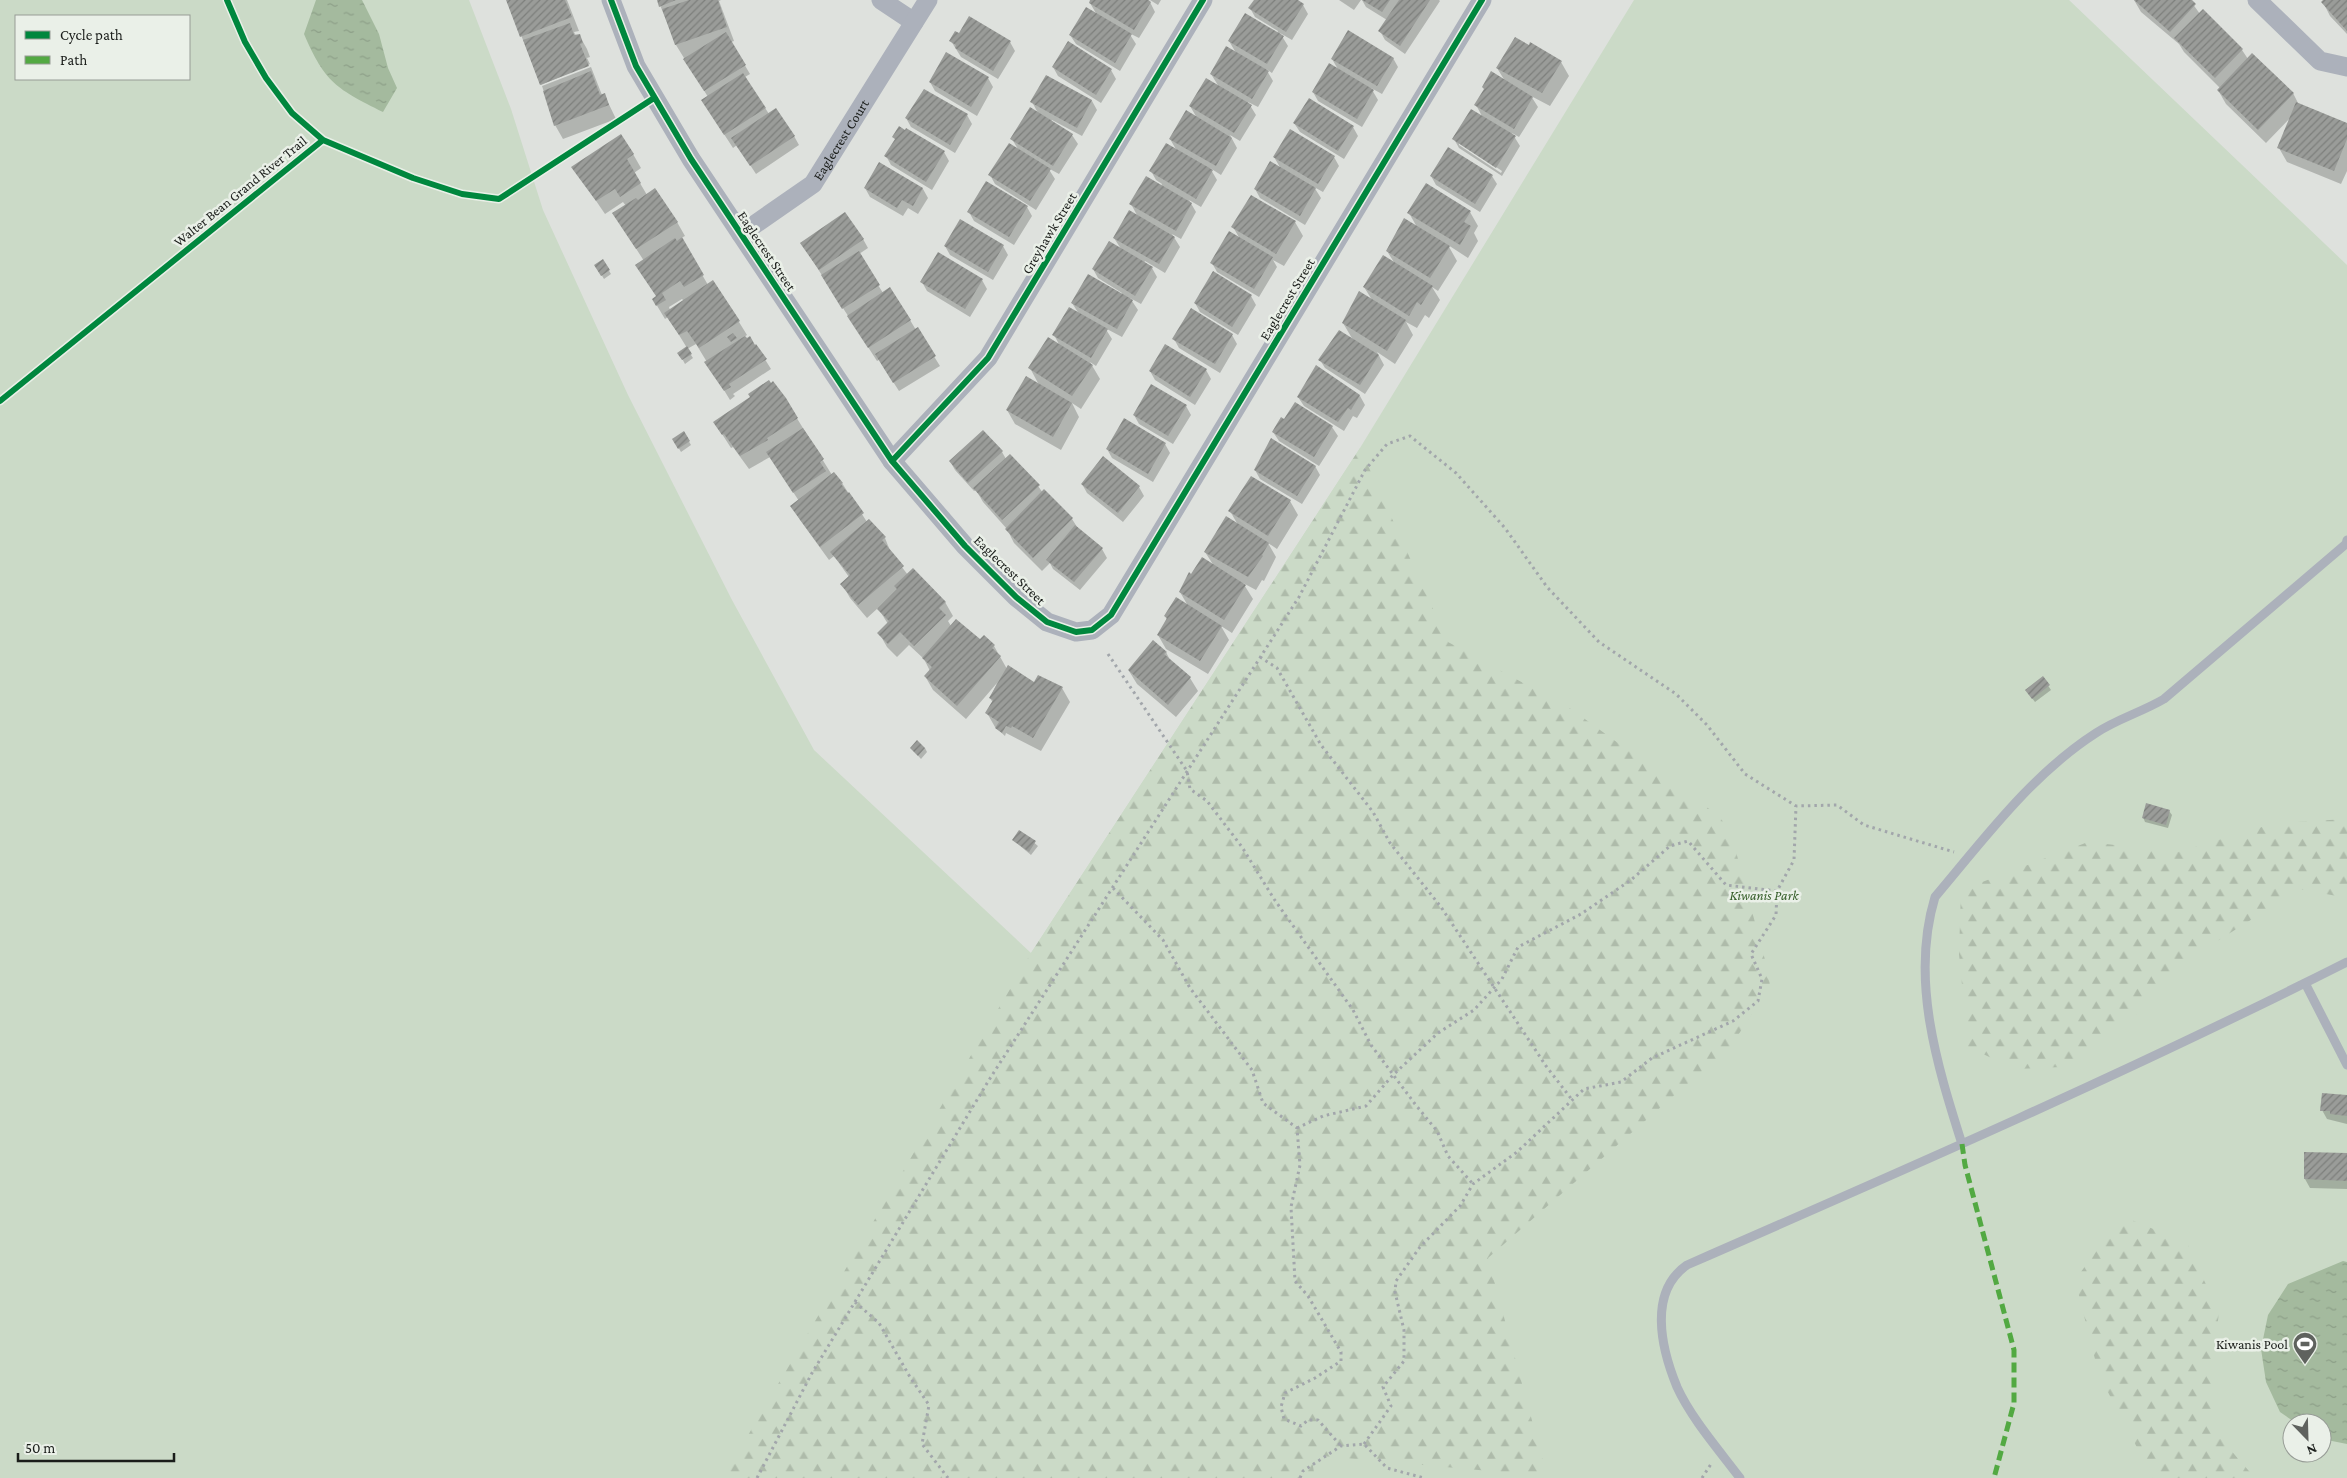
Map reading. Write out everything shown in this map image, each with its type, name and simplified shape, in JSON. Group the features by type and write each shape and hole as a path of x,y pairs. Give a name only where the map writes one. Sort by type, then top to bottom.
{"street":[{"name":"Eaglecrest Street","path":"611,0 636,66 691,160 892,461 965,546 1016,597 1047,622 1076,632 1092,630 1110,615 1482,0"},
{"path":"882,0 914,22"},
{"name":"Eaglecrest Court","path":"741,234 813,184 928,0"},
{"name":"Greyhawk Street","path":"892,461 988,358 1203,0"},
{"path":"2257,0 2320,61 2347,67"}],"lane":[{"path":"1962,1144 1941,1078 1930,1023 1925,979 1928,919 1935,897 2028,789 2066,755 2096,732 2143,712 2164,699 2347,543"},
{"path":"1740,1478 1693,1413 1677,1387 1660,1323 1663,1296 1678,1271 1687,1264 1962,1144 2195,1038 2347,962"},
{"path":"2305,983 2347,1065"}],"path":[{"path":"757,1478 812,1373 989,1080 1299,597 1365,470 1387,444 1410,436 1456,473 1505,528 1546,587 1599,642 1676,694 1707,725 1744,774 1796,806 1837,805 1864,824 1940,847 1968,858"},
{"path":"1108,654 1187,772 1190,789 1207,801 1242,847 1274,899 1353,1010 1371,1044 1392,1075 1437,1130 1448,1156 1473,1184"},
{"path":"1260,657 1277,668 1321,745 1373,812 1390,843 1441,907 1546,1066 1573,1101"},
{"path":"1364,1444 1390,1406 1383,1387 1404,1360 1404,1330 1394,1292 1396,1281 1420,1247 1460,1206 1473,1184 1517,1152 1584,1090 1621,1082 1652,1058 1733,1021 1758,1001 1762,979 1751,954 1776,915 1777,891 1794,860 1796,806"},
{"path":"1297,1128 1323,1116 1366,1106 1392,1075 1438,1033 1474,1010 1502,979 1518,947 1581,914 1631,880 1670,846 1688,840 1726,885 1777,891"},
{"path":"1113,888 1163,940 1190,988 1252,1070 1263,1102 1297,1128 1300,1165 1291,1207 1295,1281 1308,1296 1341,1352 1341,1361 1315,1378 1285,1393 1281,1407 1284,1419 1301,1426 1308,1420 1318,1420 1341,1446"},
{"path":"855,1302 878,1323 928,1405 922,1444 948,1478"},
{"path":"1300,1478 1303,1470 1341,1446 1364,1444"},
{"path":"1364,1444 1387,1468 1424,1478"}],"green space":[{"name":"Kiwanis Park","path":"0,0 469,0 511,109 543,210 628,395 732,600 814,750 1031,953 1360,448 1634,0 2069,0 2347,265 2347,1478 0,1478"},
{"path":"1360,448 1448,642 1571,709 1719,816 1731,833 1768,971 1770,986 1731,1046 1488,1258 1547,1476 1311,1455 1315,1478 723,1478 1031,953"},
{"path":"2347,819 2347,898 2300,889 2184,962 2137,1014 2062,1067 2015,1069 1968,1047 1959,954 1961,890 2088,842 2178,852 2275,823"},
{"path":"2122,1216 2187,1243 2219,1313 2213,1357 2214,1431 2255,1478 2153,1478 2099,1375 2075,1280"}],"water":[{"path":"316,0 362,0 379,34 388,68 397,88 383,112 343,90 334,83 319,64 304,34"},
{"name":"Kiwanis Pool","path":"2343,1261 2347,1262 2347,1444 2332,1441 2332,1413 2282,1413 2266,1382 2261,1349 2268,1315 2288,1284"}],"building":[{"path":"506,0 565,0 572,17 520,37"},
{"path":"657,0 676,0 659,7"},
{"path":"689,0 718,0 727,27 675,45 662,9"},
{"path":"1090,0 1148,0 1151,2 1134,30 1089,3"},
{"path":"1254,0 1298,0 1304,4 1286,32 1248,8"},
{"path":"1362,0 1390,0 1382,12"},
{"path":"1399,0 1430,0 1400,46 1378,31"},
{"path":"2134,0 2192,0 2196,4 2170,32"},
{"path":"2323,0 2347,0 2347,31 2321,2"},
{"path":"1086,7 1132,34 1115,63 1069,35"},
{"path":"2203,9 2243,49 2215,78 2174,38"},
{"path":"1245,13 1284,36 1267,64 1228,41"},
{"path":"969,16 1011,41 993,71 955,48 956,45 949,41 955,31 959,33"},
{"path":"570,23 574,35 580,34 583,43 580,44 589,66 540,85 523,40"},
{"path":"1348,30 1394,58 1377,86 1331,59"},
{"path":"726,32 746,65 704,91 683,59"},
{"path":"1515,37 1529,45 1530,42 1562,61 1542,93 1496,68"},
{"path":"1068,41 1112,69 1096,95 1052,67"},
{"path":"1226,46 1269,71 1252,99 1210,74"},
{"path":"946,52 989,77 971,107 929,82"},
{"path":"2252,53 2294,93 2258,130 2217,90"},
{"path":"1329,63 1374,90 1357,119 1312,92"},
{"path":"591,71 600,95 605,93 609,105 554,126 543,91"},
{"path":"1491,71 1533,97 1514,129 1474,105 1484,89 1482,87"},
{"path":"743,73 766,108 724,135 701,100"},
{"path":"1046,75 1092,100 1077,128 1030,102"},
{"path":"1206,78 1252,105 1234,133 1189,106"},
{"path":"924,89 968,114 950,145 905,118"},
{"path":"1309,98 1354,126 1338,151 1293,123"},
{"path":"2296,102 2347,123 2347,139 2334,171 2277,148"},
{"path":"1030,107 1073,134 1053,166 1010,139"},
{"path":"776,108 795,136 750,166 731,138"},
{"path":"1471,109 1516,136 1496,168 1452,139"},
{"path":"1186,110 1232,138 1216,166 1169,139"},
{"path":"899,126 905,130 906,128 945,151 926,182 884,156 895,139 892,137"},
{"path":"1290,129 1335,156 1318,184 1273,157"},
{"path":"621,134 634,154 627,159 641,183 620,197 615,189 596,201 571,167"},
{"path":"1009,143 1051,169 1030,201 988,175"},
{"path":"1166,143 1213,170 1196,199 1149,171"},
{"path":"1448,147 1493,175 1475,204 1430,176"},
{"path":"1270,161 1316,188 1300,216 1254,189"},
{"path":"879,162 923,188 913,206 902,200 897,208 864,188"},
{"path":"1146,176 1192,203 1176,231 1129,204"},
{"path":"986,181 1028,206 1009,237 967,212"},
{"path":"1426,183 1471,211 1464,222 1471,226 1460,245 1407,213"},
{"path":"655,188 678,222 636,249 612,213 636,198 638,200"},
{"path":"1251,195 1296,221 1276,254 1231,227"},
{"path":"1129,210 1175,237 1159,264 1113,238"},
{"path":"845,212 864,239 819,270 800,243"},
{"path":"1404,218 1450,246 1430,278 1386,251"},
{"path":"960,219 1004,245 988,272 944,246"},
{"path":"1229,231 1273,257 1254,289 1210,263"},
{"path":"682,237 704,275 684,287 680,281 662,293 666,300 656,306 652,299 656,296 635,265 675,238 677,241"},
{"path":"1109,241 1153,267 1135,296 1092,269"},
{"path":"859,251 880,285 842,309 821,275"},
{"path":"938,252 983,279 965,309 920,282"},
{"path":"1383,255 1433,286 1421,305 1417,302 1409,316 1363,287"},
{"path":"603,259 610,270 601,276 594,265"},
{"path":"1213,271 1252,295 1232,327 1194,303"},
{"path":"1088,274 1133,300 1117,329 1071,303"},
{"path":"713,280 740,321 699,348 687,331 679,335 664,313"},
{"path":"890,287 911,320 868,348 847,316"},
{"path":"1359,291 1406,320 1387,351 1342,323"},
{"path":"1069,307 1108,329 1091,358 1052,335"},
{"path":"1191,308 1233,334 1215,364 1172,339"},
{"path":"918,327 936,356 893,383 875,354"},
{"path":"1339,330 1379,355 1360,385 1318,360"},
{"path":"733,333 737,338 731,342 727,337"},
{"path":"745,336 747,338 750,336 767,359 729,384 731,387 724,391 704,362"},
{"path":"1048,337 1093,365 1072,396 1028,368"},
{"path":"1165,344 1207,369 1190,397 1149,371"},
{"path":"687,346 692,354 682,360 677,353"},
{"path":"1316,365 1360,395 1351,410 1348,408 1338,422 1297,397"},
{"path":"1026,376 1072,403 1053,437 1006,410"},
{"path":"769,380 771,383 773,381 786,398 798,418 767,438 768,440 740,456 713,422 750,397 748,394"},
{"path":"1151,384 1187,405 1168,436 1133,415"},
{"path":"1295,402 1333,426 1314,457 1272,432 1281,417 1284,419"},
{"path":"1124,418 1166,443 1148,474 1106,449"},
{"path":"803,428 824,459 820,462 826,471 793,493 766,452"},
{"path":"983,430 1003,451 968,483 949,461"},
{"path":"684,431 690,441 678,449 672,439"},
{"path":"1271,438 1316,466 1297,496 1254,470"},
{"path":"1010,454 1040,485 1002,520 973,488"},
{"path":"1103,456 1140,486 1118,513 1081,484"},
{"path":"834,472 864,513 820,547 790,506"},
{"path":"1251,476 1291,500 1268,536 1228,511"},
{"path":"1044,489 1073,518 1033,558 1005,529"},
{"path":"1226,516 1269,543 1263,556 1248,577 1204,552"},
{"path":"869,519 886,537 882,540 904,566 858,605 840,584 850,575 830,552"},
{"path":"1075,525 1103,548 1074,582 1046,560"},
{"path":"1202,557 1246,585 1224,620 1179,592 1189,572 1191,574"},
{"path":"913,568 946,602 939,608 946,615 914,646 900,632 888,644 877,633 889,621 877,609 897,589 894,586"},
{"path":"1176,597 1222,626 1200,661 1157,635 1167,618 1164,616"},
{"path":"956,619 980,639 984,635 995,645 992,648 1001,656 957,706 924,676 932,667 922,658"},
{"path":"1153,640 1167,652 1164,654 1191,677 1168,705 1128,670"},
{"path":"1008,665 1034,682 1038,675 1063,687 1033,738 1012,726 1011,728 1006,726 1002,733 995,728 999,722 985,713 993,700 989,698"},
{"path":"2043,676 2050,685 2032,699 2025,690"},
{"path":"917,740 925,748 918,756 910,748"},
{"path":"2146,803 2170,810 2166,825 2142,818"},
{"path":"1019,830 1036,841 1029,852 1012,840"},
{"path":"2322,1093 2347,1095 2347,1116 2330,1114 2330,1111 2320,1111"},
{"path":"2304,1152 2347,1153 2347,1181 2304,1179"}],"marked path":[{"path":"1962,1144 1965,1165 2014,1350 2014,1403 1994,1478"}],"cycle path":[{"name":"Walter Bean Grand River Trail","path":"227,0 245,42 266,78 292,113 323,140 413,178 462,194 499,199 654,98"},
{"path":"611,0 636,66 691,159 892,461 965,546 1016,597 1047,622 1076,632 1092,630 1111,615 1482,0"},
{"path":"892,461 988,358 1203,0"},
{"name":"Walter Bean Grand River Trail","path":"0,401 323,140"}],"place":[{"name":"Kiwanis Pool","path":"2305,1365"}]}
